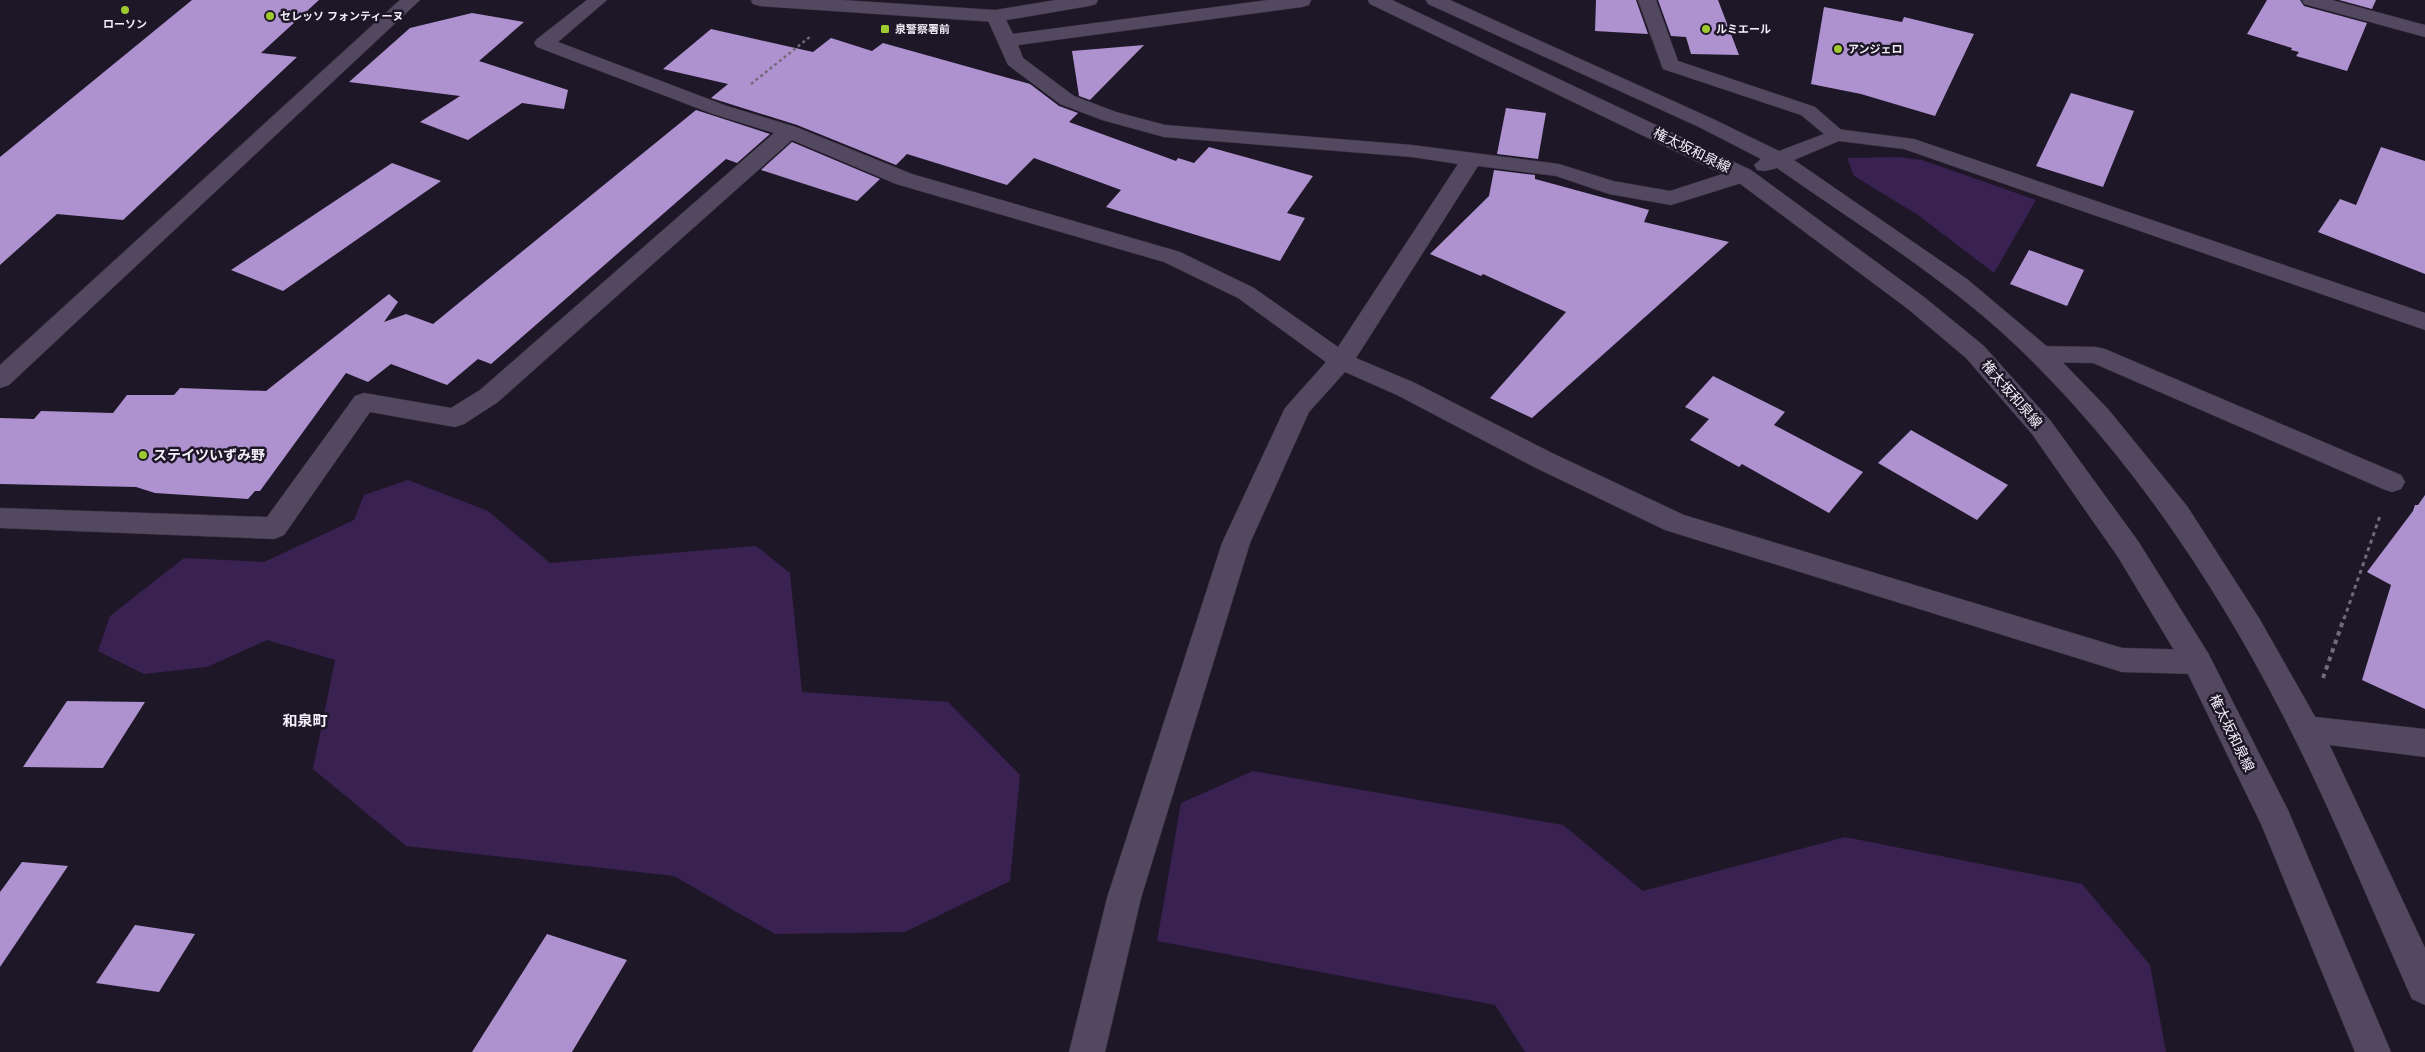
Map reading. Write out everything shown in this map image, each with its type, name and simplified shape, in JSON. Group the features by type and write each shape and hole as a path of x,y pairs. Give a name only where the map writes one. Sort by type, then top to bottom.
{"street":[{"path":"0,379 410,0"},
{"path":"598,0 544,43 720,110 789,131 904,179 1172,257 1246,293 1341,362 1406,389 1543,460 1675,523 2122,660 2197,662"},
{"path":"760,0 995,16 1089,0"},
{"name":"権太坂和泉線","path":"1377,0 1743,175 1916,303 1975,352 2041,427 2128,549 2197,662 2276,820 2373,1052"},
{"path":"1435,0 1706,122 1778,159 1959,284 2040,354 2099,415 2177,513 2249,626 2306,729 2425,987"},
{"path":"1647,0 1670,65 1808,111 1837,135"},
{"path":"2311,0 2425,31"},
{"path":"1006,41 1302,1"},
{"path":"995,16 1016,61 1068,100 1109,116 1164,131 1412,151 1559,170 1609,187 1672,198 1743,175 1837,135 1907,143 2425,322"},
{"path":"0,518 274,528 364,402 455,418 489,396 789,131"},
{"path":"1087,1052 1124,898 1236,543 1298,408 1341,362 1472,159"},
{"path":"2040,354 2096,355 2392,482"},
{"path":"2306,729 2425,743"}],"path":[{"path":"720,110 820,29 833,5"},
{"path":"2306,729 2392,482"}],"shaded area":[{"path":"1899,157 1922,160 2036,200 1994,273 1918,215 1854,176 1847,158"},
{"path":"408,480 488,511 550,563 756,546 790,573 802,692 948,702 1020,775 1010,881 905,932 775,934 674,876 406,846 313,769 335,660 267,640 207,667 144,674 98,651 110,616 184,558 264,562 354,520 364,495"},
{"path":"1253,771 1563,825 1643,891 1845,837 2082,884 2150,965 2166,1052 1525,1052 1495,1005 1157,941 1181,803"}],"building":[{"path":"192,0 319,0 261,53 297,57 123,220 57,214 0,265 0,157"},
{"path":"1596,0 1636,0 1648,34 1595,31"},
{"name":"ルミエール","path":"1658,0 1718,0 1739,55 1691,54 1686,37 1671,36"},
{"path":"2267,0 2300,0 2304,6 2367,23 2347,71 2296,56 2299,52 2291,50 2292,48 2247,34"},
{"path":"2339,0 2376,0 2372,9"},
{"path":"1824,7 1902,22 1904,17 1974,34 1935,116 1861,94 1811,84"},
{"path":"472,13 524,22 479,61 568,90 564,109 522,103 468,140 420,122 460,96 349,82 410,28"},
{"path":"711,29 813,52 831,38 872,51 883,43 1030,84 1059,106 1078,113 1069,122 1176,161 1178,158 1194,163 1209,147 1313,176 1287,213 1305,218 1280,261 1106,207 1121,190 1034,158 1007,185 907,154 896,165 797,125 711,98 728,84 663,69"},
{"path":"1144,45 1090,100 1079,96 1072,51"},
{"path":"2071,93 2134,111 2103,187 2036,166"},
{"path":"1506,108 1546,113 1538,159 1497,154"},
{"path":"696,110 770,134 737,163 726,159 491,364 478,359 447,385 391,364 368,382 346,373 260,491 255,491 248,499 155,493 136,487 0,484 0,418 34,419 41,411 113,413 127,395 174,395 180,388 266,391 389,294 398,302 384,322 406,314 433,324"},
{"path":"792,142 880,179 857,201 761,170"},
{"path":"2381,147 2425,161 2425,274 2318,232 2340,199 2356,205"},
{"path":"392,163 441,181 283,291 231,270"},
{"path":"1494,170 1535,175 1535,179 1649,210 1644,222 1729,242 1532,418 1490,398 1566,312 1483,274 1481,276 1430,254 1489,196"},
{"path":"2029,250 2084,270 2067,306 2010,284"},
{"path":"1713,376 1785,412 1774,425 1863,472 1829,513 1742,464 1739,467 1690,440 1709,419 1685,407"},
{"path":"1911,430 2008,485 1977,520 1878,463"},
{"path":"2425,495 2425,709 2362,680 2391,585 2367,572 2413,511 2415,505 2418,505"},
{"path":"67,701 145,702 103,768 23,767"},
{"path":"22,862 68,866 0,967 0,892"},
{"path":"135,925 195,934 159,992 96,983"},
{"path":"547,934 627,960 572,1052 472,1052"}],"place":[{"name":"ローソン","path":"125,10"},
{"name":"セレッソ フォンティーヌ","path":"270,16"},
{"name":"泉警察署前","path":"885,29"},
{"name":"ルミエール","path":"1706,29"},
{"name":"アンジェロ","path":"1838,49"},
{"name":"ステイツいずみ野","path":"143,455"}],"district":[{"name":"和泉町","path":"305,721"}]}
